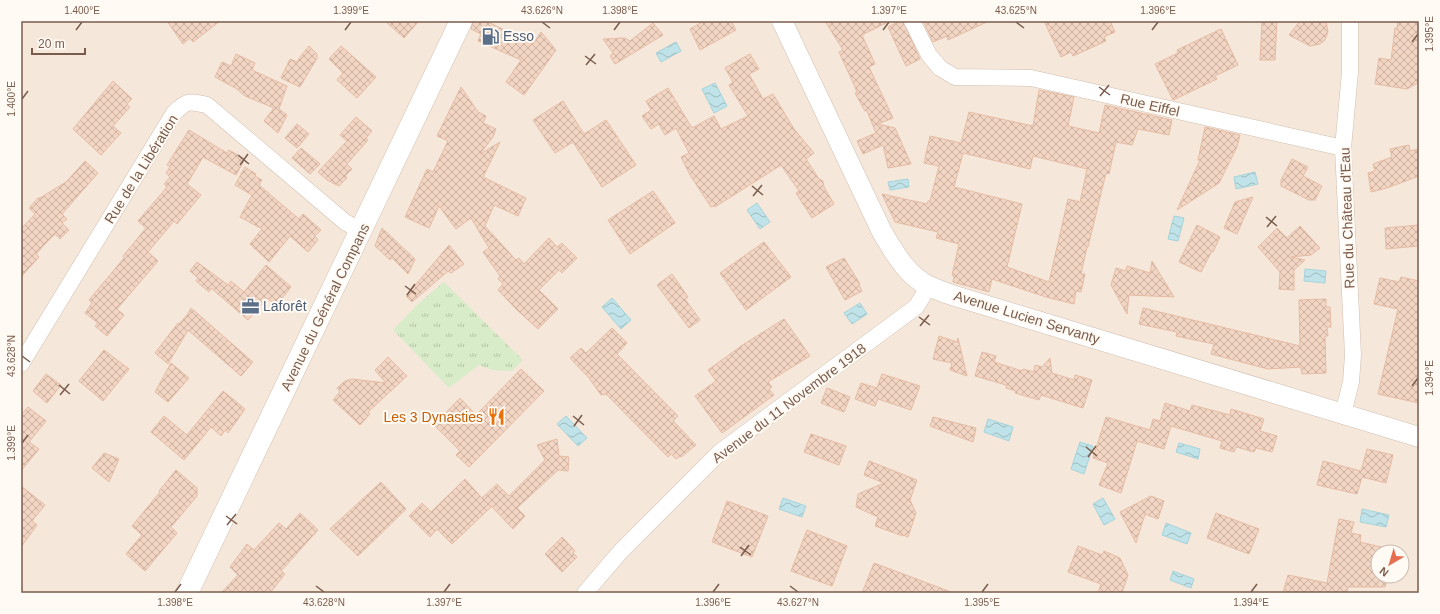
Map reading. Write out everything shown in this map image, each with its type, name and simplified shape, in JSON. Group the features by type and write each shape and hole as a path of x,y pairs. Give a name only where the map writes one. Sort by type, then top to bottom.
{"main road":[{"name":"Avenue du Général Compans","path":"187,593 461,21"}],"street":[{"name":"Avenue Lucien Servanty","path":"782,21 882,232 911,274 929,286 955,296 1419,437"},
{"name":"Rue Eiffel","path":"912,21 929,55 940,68 955,77 1031,78 1343,148"},
{"name":"Rue du Château d'Eau","path":"1343,414 1351,382 1353,355 1343,148 1350,72 1350,21"},
{"name":"Rue de la Libération","path":"21,364 174,114 183,104 192,102 207,105 345,222 361,231"},
{"name":"Avenue du 11 Novembre 1918","path":"585,593 621,550 720,452 916,307 929,286"}],"shaded area":[{"path":"21,21 1419,21 1419,593 21,593"}],"green space":[{"path":"444,282 523,360 512,371 492,370 479,365 449,388 393,330 419,303"}],"water":[{"path":"676,42 681,51 661,62 656,53"},
{"path":"715,83 727,106 714,113 702,89"},
{"path":"1255,172 1258,184 1236,189 1234,177"},
{"path":"908,179 909,187 890,190 888,182"},
{"path":"757,203 770,222 760,229 747,210"},
{"path":"1174,216 1184,218 1178,241 1168,239"},
{"path":"1305,269 1326,271 1325,283 1304,281"},
{"path":"612,298 631,320 621,329 602,307"},
{"path":"860,303 867,314 852,324 844,313"},
{"path":"566,416 587,438 578,446 557,424"},
{"path":"988,419 1013,427 1009,441 984,432"},
{"path":"1080,442 1093,446 1084,474 1071,469"},
{"path":"1179,443 1200,449 1198,459 1176,452"},
{"path":"783,498 806,506 802,517 779,509"},
{"path":"1103,498 1115,519 1104,525 1093,504"},
{"path":"1362,509 1389,515 1386,527 1360,522"},
{"path":"1166,523 1191,533 1187,544 1162,535"},
{"path":"1173,571 1194,579 1191,588 1170,580"}],"building":[{"path":"167,21 220,21 193,42 190,38 183,44"},
{"path":"385,21 419,21 404,38"},
{"path":"473,21 486,21 533,44 541,32 556,50 524,95 506,82 521,60 478,41 481,34 471,29"},
{"path":"704,21 731,21 736,30 700,50 690,29"},
{"path":"825,21 890,21 862,35 875,64 869,67 893,118 878,124 895,128 911,164 888,168 883,145 863,154 857,141 876,133 867,111 865,111 855,93 857,93 855,87 839,52 843,50"},
{"path":"903,21 920,59 906,66 888,27"},
{"path":"923,21 989,21 948,40 947,36 933,42"},
{"path":"1044,21 1110,21 1115,32 1104,37 1106,41 1073,56 1071,52 1061,57"},
{"path":"1262,21 1277,21 1275,60 1260,60"},
{"path":"1300,21 1326,21 1328,32 1325,40 1320,44 1310,46 1289,35"},
{"path":"1398,21 1419,21 1419,79 1418,83 1407,89 1375,84 1379,58 1391,60 1395,28 1397,28"},
{"path":"653,23 663,35 615,64 610,56 613,53 603,39 625,38 630,41"},
{"path":"1221,29 1238,65 1215,76 1217,79 1173,100 1155,64 1178,53 1177,50"},
{"path":"309,46 317,54 317,58 300,87 281,78 290,59 297,62"},
{"path":"341,46 376,77 357,98 337,80 343,73 329,59"},
{"path":"236,54 255,63 252,70 287,86 279,109 287,115 278,133 264,121 274,108 245,96 237,89 215,77 222,62 231,66"},
{"path":"750,54 759,69 749,74 763,99 773,94 794,129 814,153 806,159 819,179 823,181 824,187 834,204 812,218 796,193 799,191 781,165 715,207 711,207 690,175 681,157 689,153 676,128 665,135 659,124 651,129 642,116 651,110 646,101 668,88 692,128 714,116 721,129 748,116 729,85 733,82 725,68"},
{"path":"113,81 132,99 127,104 130,107 113,126 121,133 101,155 73,129"},
{"path":"461,87 478,112 486,116 483,123 496,129 493,137 480,154 500,142 483,177 526,198 518,216 494,205 485,226 516,260 519,258 524,264 549,238 557,247 562,243 577,258 562,273 559,270 539,290 558,309 538,329 498,290 503,284 498,279 500,276 483,252 489,248 471,218 456,229 439,206 429,228 405,217 427,169 433,172 448,141 437,136"},
{"path":"1039,90 1074,97 1068,126 1099,133 1105,105 1172,120 1169,135 1138,129 1132,145 1116,142 1109,174 1106,173 1087,247 1081,274 1085,274 1081,292 1076,291 1074,304 1046,297 992,279 989,292 953,282 954,276 952,275 959,244 936,238 938,232 895,222 882,194 927,204 928,201 930,201 939,166 924,163 930,136 961,143 969,112 1033,126","holes":["963,153 1030,169 1033,156 1087,169 1080,202 1068,199 1049,282 1007,267 1022,204 954,187"]},
{"path":"563,101 584,134 606,120 636,165 602,187 573,142 555,153 533,120"},
{"path":"356,117 372,131 366,138 368,140 347,164 352,169 345,176 347,178 339,186 327,180 318,172 347,141 340,135"},
{"path":"297,124 309,134 297,148 285,138"},
{"path":"1205,127 1240,135 1237,147 1219,183 1177,210 1200,160 1198,160"},
{"path":"189,130 227,153 229,150 245,159 236,175 203,157 187,184 201,195 177,224 174,221 148,252 158,261 117,309 124,315 107,336 95,326 98,323 85,313 92,303 89,300 124,258 123,256 146,228 138,221 167,187 164,184 170,177 166,173 170,167 167,165"},
{"path":"1409,145 1410,151 1419,149 1419,176 1387,188 1371,192 1368,173 1375,171 1373,164 1392,157 1390,149"},
{"path":"301,148 320,164 310,174 292,158"},
{"path":"1292,159 1308,167 1303,176 1322,186 1315,200 1309,200 1281,186 1281,180"},
{"path":"85,161 98,173 62,214 67,219 62,223 69,230 60,239 55,234 36,254 39,257 21,277 21,229 35,214 29,208 38,198 66,182"},
{"path":"245,167 262,180 259,185 299,219 303,214 321,230 315,236 318,240 308,252 290,236 269,262 250,244 262,229 240,217 252,195 235,185"},
{"path":"653,191 675,223 630,254 608,220"},
{"path":"1253,197 1237,234 1224,228 1235,202"},
{"path":"1197,225 1220,237 1201,272 1179,262"},
{"path":"1419,225 1419,246 1386,249 1385,228"},
{"path":"1300,226 1320,248 1311,255 1291,257 1305,260 1294,270 1294,290 1279,289 1280,272 1258,247 1277,228 1287,238"},
{"path":"382,228 415,259 408,274 392,258 390,260 375,246"},
{"path":"764,242 791,277 746,310 720,273"},
{"path":"449,245 464,264 451,273 448,271 412,302 406,296"},
{"path":"844,258 860,284 859,285 862,291 845,300 826,267"},
{"path":"1152,261 1174,297 1129,295 1127,314 1111,285 1116,268 1126,271 1127,266 1150,273"},
{"path":"197,262 228,285 231,281 244,292 266,265 291,287 276,306 267,298 248,320 211,288 209,292 196,281 198,278 190,271"},
{"path":"672,274 688,297 685,299 700,320 689,328 657,285"},
{"path":"1401,277 1419,281 1419,403 1378,394 1398,309 1374,304 1380,278 1399,282"},
{"path":"1326,299 1326,307 1330,307 1331,327 1327,327 1328,336 1325,336 1326,373 1302,374 1301,367 1268,369 1211,354 1214,344 1176,336 1177,332 1139,324 1143,308 1300,346 1299,300"},
{"path":"191,308 253,362 241,376 188,330 168,364 155,353 178,323 179,324 187,315"},
{"path":"784,319 810,356 768,382 772,387 769,389 774,395 722,433 695,396 716,381 708,370 744,344"},
{"path":"612,328 627,343 617,354 678,416 673,421 696,445 681,457 680,456 676,459 671,454 668,457 606,394 601,395 589,378 570,358 581,348 586,353"},
{"path":"939,336 957,342 958,338 967,376 950,370 952,363 933,359"},
{"path":"104,350 129,369 103,401 79,381"},
{"path":"982,352 996,356 994,362 1022,371 1023,369 1034,372 1035,365 1042,367 1050,358 1052,373 1074,380 1075,375 1092,380 1083,408 1041,395 1039,400 1015,393 1016,391 1006,388 1006,385 975,376"},
{"path":"388,357 407,376 368,412 370,414 360,425 333,400 340,392 337,388 345,381 352,379 386,383 375,370"},
{"path":"171,363 189,378 168,402 155,392"},
{"name":"Les 3 Dynasties","path":"521,369 544,391 469,467 456,455 460,451 434,425 460,398 476,415"},
{"path":"46,374 61,385 47,403 33,391"},
{"path":"882,374 920,386 911,410 878,399 875,406 855,399 861,383 877,388"},
{"path":"827,388 850,397 844,412 821,403"},
{"path":"223,391 245,409 228,433 225,430 221,436 211,427 184,460 151,432 164,416 187,435"},
{"path":"1165,403 1190,411 1192,405 1230,415 1231,409 1264,419 1260,431 1277,436 1272,452 1256,448 1254,452 1236,447 1234,452 1220,448 1222,441 1171,426 1164,449 1137,441 1121,493 1099,485 1108,463 1093,458 1106,417 1150,430 1153,419 1160,421"},
{"path":"28,407 46,421 29,442 39,449 21,471 21,415"},
{"path":"933,417 976,428 973,442 930,426"},
{"path":"811,434 846,446 839,465 804,452"},
{"path":"557,439 559,456 569,457 568,471 558,470 517,508 525,516 513,529 491,506 452,544 437,529 430,537 409,516 422,503 431,512 465,479 482,498 497,484 509,496 545,460 537,445"},
{"path":"1367,449 1393,455 1386,483 1362,477 1357,494 1317,485 1323,461 1361,471"},
{"path":"104,453 119,459 109,482 92,468"},
{"path":"869,461 917,480 910,500 916,513 908,537 875,526 878,517 856,507 858,494 884,483 864,475"},
{"path":"176,470 197,488 197,496 171,527 177,533 145,571 126,554 142,535 132,526"},
{"path":"381,482 406,509 358,556 330,529"},
{"path":"21,486 45,505 32,521 37,525 21,547"},
{"path":"1151,496 1164,501 1158,519 1145,514 1136,543 1120,512"},
{"path":"727,501 768,516 752,557 712,542"},
{"path":"300,513 318,530 281,571 285,574 270,593 221,593 238,575 230,567 247,544 254,550 279,523 286,529"},
{"path":"1216,513 1259,529 1249,554 1207,538"},
{"path":"1339,519 1354,522 1351,533 1361,535 1360,542 1370,544 1370,584 1386,584 1385,587 1348,587 1347,593 1283,593 1288,575 1327,583"},
{"path":"807,530 847,546 832,586 791,571"},
{"path":"562,537 575,551 573,553 577,557 562,572 545,554"},
{"path":"1078,546 1102,555 1104,551 1120,558 1128,575 1122,593 1098,593 1101,584 1068,572"},
{"path":"874,563 951,592 951,593 862,593"}],"place":[{"name":"Esso","path":"490,36"},
{"name":"Laforêt","path":"250,306"},
{"name":"Les 3 Dynasties","path":"496,417"}]}
